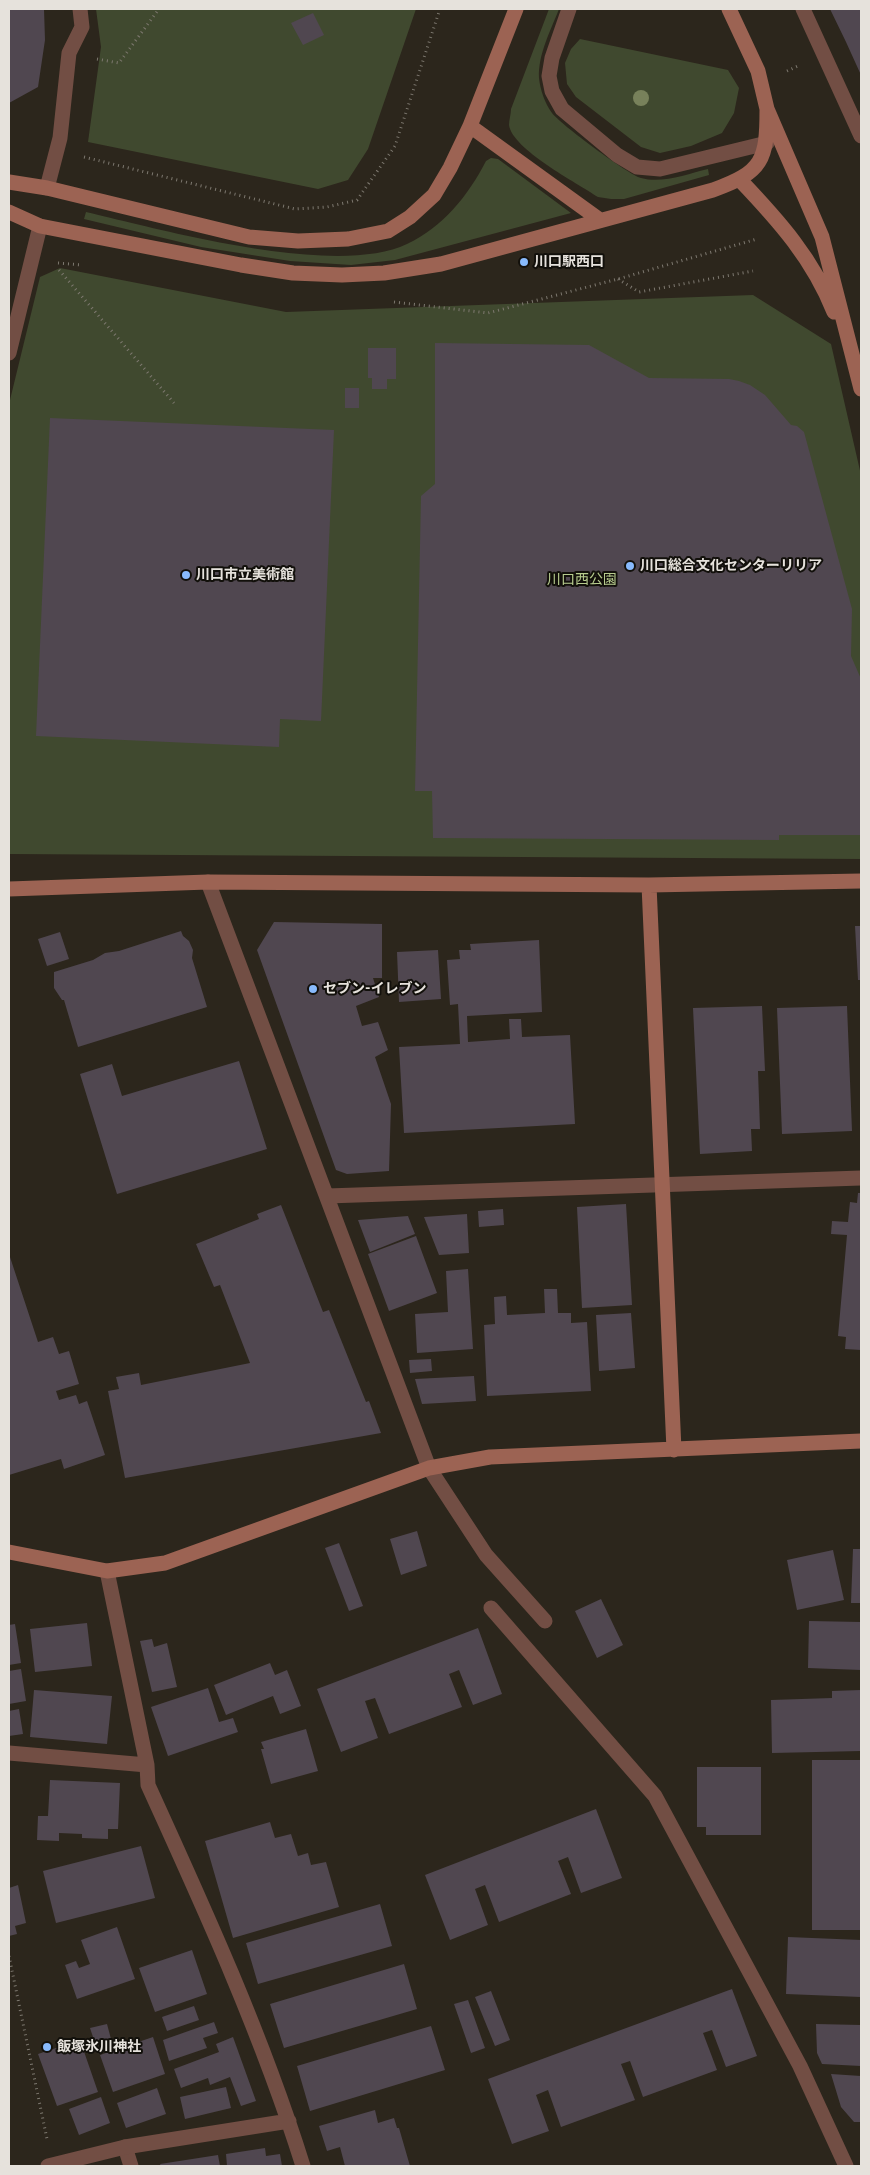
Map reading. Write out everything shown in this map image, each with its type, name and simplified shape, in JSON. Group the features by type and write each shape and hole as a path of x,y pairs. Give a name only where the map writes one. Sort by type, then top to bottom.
{"street":[{"path":"47,188 60,138 69,52 82,27 80,9"},
{"path":"9,182 47,188 249,237 298,241 348,239 388,231 410,217 434,195 470,126 516,9"},
{"path":"569,9 552,58 549,76 552,91 562,109 617,155 637,167 660,170 767,143"},
{"path":"729,9 758,71 767,109 822,237 861,389"},
{"path":"803,9 861,136"},
{"path":"9,212 40,226 258,268 293,273 342,275 384,273 441,264 713,190 740,180 757,166 767,143 767,109"},
{"path":"470,126 600,220"},
{"path":"740,180 779,220 808,260 830,301 853,360"},
{"path":"9,354 40,226"},
{"path":"9,890 208,882 649,885 861,881"},
{"path":"208,882 429,1468 486,1556 544,1621"},
{"path":"649,885 674,1450"},
{"path":"327,1196 861,1178"},
{"path":"9,1552 107,1571 165,1563 429,1468 490,1457 861,1440"},
{"path":"107,1571 147,1765 148,1785 230,1968 289,2121 303,2166"},
{"path":"491,1608 655,1796 800,2066 846,2166"},
{"path":"9,1753 147,1765"},
{"path":"51,2165 125,2147 289,2121"},
{"path":"125,2147 131,2166"}],"path":[{"path":"119,63 159,9"},
{"path":"76,155 295,209 327,207 357,200 395,146 440,9"},
{"path":"52,262 174,403"},
{"path":"618,279 639,292 753,272"},
{"path":"9,1956 51,2165"}],"green space":[{"path":"96,9 416,9 368,149 348,180 318,189 88,142 101,47"},
{"path":"549,9 559,9 543,51 539,78 543,96 552,113 595,148 641,178 649,180 666,179 708,169 709,175 624,199 598,197 547,165 521,144 509,125 511,109"},
{"path":"580,39 728,70 739,88 734,113 722,133 691,146 660,153 641,147 576,97 567,84 565,63 571,49"},
{"path":"491,158 498,159 571,213 395,260 351,265 290,261 201,247 84,219 86,212 203,239 295,254 338,256 376,253 407,244 432,229 463,198 486,161"},
{"name":"川口西公園","path":"60,268 286,312 753,295 831,344 861,475 861,859 9,854 9,404 40,277"}],"building":[{"path":"9,9 44,9 45,40 38,87 9,103"},
{"path":"830,9 861,9 861,75 846,42"},
{"path":"313,13 324,35 303,45 291,23"},
{"name":"川口総合文化センターリリア","path":"435,343 589,345 649,378 729,379 739,381 750,385 765,395 791,425 797,426 804,432 852,609 851,656 861,679 861,835 779,835 779,840 433,838 432,791 415,791 421,496 435,484"},
{"path":"368,348 396,348 396,379 387,379 387,389 372,389 372,378 368,378"},
{"path":"345,388 359,388 359,408 345,408"},
{"name":"川口市立美術館","path":"50,418 334,430 321,721 280,719 279,747 36,736"},
{"path":"274,922 382,924 382,978 373,978 379,997 356,1006 362,1026 378,1022 388,1050 375,1057 391,1104 389,1171 347,1174 336,1170 257,950"},
{"path":"855,926 861,926 861,980 858,980"},
{"path":"181,931 193,950 192,958 207,1007 78,1047 64,1000 62,1000 54,988 54,972 93,960 105,953 119,951"},
{"path":"60,932 69,959 47,966 38,939"},
{"path":"539,940 542,1012 467,1016 468,1042 510,1039 509,1019 521,1019 522,1037 570,1035 575,1124 404,1133 399,1047 460,1044 458,1004 450,1005 447,960 460,959 459,950 471,950 470,944"},
{"path":"438,950 441,999 399,1002 397,952"},
{"path":"762,1006 765,1071 758,1071 760,1129 751,1129 752,1151 700,1154 693,1008"},
{"path":"847,1006 852,1131 782,1134 777,1008"},
{"path":"239,1061 267,1149 117,1194 80,1074 112,1064 122,1096"},
{"path":"858,1193 861,1193 861,1350 845,1349 846,1337 838,1336 847,1235 831,1234 832,1221 848,1222 850,1202 857,1203"},
{"path":"626,1204 632,1305 582,1308 577,1207"},
{"path":"281,1205 323,1312 329,1310 366,1402 369,1401 381,1433 125,1478 108,1391 119,1389 116,1377 139,1373 141,1385 250,1363 220,1285 214,1287 196,1244 259,1219 257,1214"},
{"path":"503,1209 504,1225 479,1227 478,1211"},
{"path":"467,1214 469,1253 439,1255 424,1217"},
{"path":"408,1216 415,1234 370,1252 358,1220"},
{"path":"416,1236 437,1293 389,1311 368,1254"},
{"path":"9,1254 38,1342 53,1337 59,1354 69,1351 79,1384 56,1391 59,1400 76,1395 79,1404 87,1401 105,1455 64,1469 61,1459 9,1475"},
{"path":"468,1269 473,1349 417,1353 415,1314 448,1312 446,1271"},
{"path":"544,1289 557,1289 558,1313 571,1313 571,1323 587,1322 591,1391 487,1396 484,1325 495,1324 494,1297 506,1296 507,1315 545,1313"},
{"path":"631,1313 635,1368 599,1371 596,1315"},
{"path":"431,1359 432,1371 410,1373 409,1360"},
{"path":"474,1376 476,1401 422,1404 415,1379"},
{"path":"417,1531 427,1566 401,1575 390,1539"},
{"path":"339,1543 363,1606 349,1611 325,1548"},
{"path":"853,1549 861,1549 861,1603 851,1603"},
{"path":"833,1550 844,1600 797,1610 787,1560"},
{"path":"601,1599 623,1645 597,1658 575,1611"},
{"path":"809,1621 861,1622 861,1670 808,1668"},
{"path":"87,1623 92,1666 35,1672 30,1629"},
{"path":"15,1624 21,1663 9,1665 9,1625"},
{"path":"478,1628 502,1694 473,1705 459,1670 449,1674 462,1707 389,1734 375,1698 365,1701 378,1738 341,1752 317,1689"},
{"path":"152,1639 154,1647 167,1643 177,1687 152,1692 140,1641"},
{"path":"270,1663 275,1675 287,1670 301,1706 280,1714 273,1696 226,1715 214,1685"},
{"path":"21,1669 26,1701 9,1704 9,1671"},
{"path":"208,1688 219,1722 233,1718 238,1732 168,1756 151,1707"},
{"path":"34,1690 112,1696 107,1744 30,1737"},
{"path":"861,1690 861,1751 772,1753 771,1700 832,1698 832,1691"},
{"path":"19,1709 23,1734 9,1736 9,1711"},
{"path":"306,1729 318,1771 271,1784 261,1749 264,1749 261,1742"},
{"path":"812,1760 861,1760 861,1930 812,1930"},
{"path":"697,1767 761,1767 761,1835 706,1835 706,1827 697,1827"},
{"path":"50,1780 120,1783 118,1829 108,1829 108,1839 82,1838 82,1834 59,1833 59,1841 37,1840 38,1816 48,1816"},
{"path":"596,1809 622,1878 581,1893 568,1857 558,1861 571,1894 499,1922 485,1885 475,1889 488,1925 450,1940 425,1875"},
{"path":"270,1822 275,1838 291,1834 298,1856 308,1853 311,1865 326,1862 339,1907 233,1938 205,1841"},
{"path":"141,1846 155,1898 56,1923 43,1871"},
{"path":"18,1885 26,1923 15,1926 17,1934 9,1936 9,1888"},
{"path":"380,1904 392,1946 258,1984 246,1943"},
{"path":"117,1927 135,1979 77,1999 65,1965 76,1961 79,1968 90,1964 81,1940"},
{"path":"788,1937 861,1940 861,1997 786,1994"},
{"path":"192,1950 207,1994 155,2012 139,1968"},
{"path":"404,1964 417,2009 284,2048 270,2004"},
{"path":"732,1989 757,2056 726,2067 712,2030 703,2033 717,2070 643,2097 630,2061 621,2064 635,2100 561,2127 548,2090 536,2095 549,2131 512,2144 488,2079"},
{"path":"491,1991 510,2040 495,2046 475,1997"},
{"path":"468,2000 485,2048 471,2053 454,2004"},
{"path":"194,2006 199,2020 167,2031 162,2017"},
{"path":"214,2022 218,2033 203,2038 207,2048 169,2061 163,2040"},
{"path":"107,2024 111,2039 95,2043 90,2028"},
{"path":"816,2024 861,2025 861,2066 822,2064 817,2053"},
{"path":"431,2026 445,2070 310,2111 297,2066"},
{"path":"153,2037 165,2074 113,2092 100,2055"},
{"path":"233,2037 256,2101 241,2106 230,2077 210,2085 208,2078 181,2088 174,2069 219,2052 216,2044"},
{"path":"80,2040 98,2092 57,2106 38,2054"},
{"path":"831,2074 861,2076 861,2122 854,2122 841,2107"},
{"path":"226,2087 231,2108 185,2119 180,2097"},
{"path":"157,2088 166,2114 126,2128 117,2103"},
{"path":"101,2097 110,2123 79,2135 69,2109"},
{"path":"375,2110 378,2123 394,2118 397,2128 399,2128 410,2166 345,2166 340,2147 327,2151 319,2126"},
{"path":"265,2148 266,2156 280,2154 282,2166 227,2166 226,2154"},
{"path":"218,2155 220,2166 161,2166 160,2164"}],"place":[{"name":"川口駅西口","path":"524,262"},
{"name":"川口総合文化センターリリア","path":"630,566"},
{"name":"川口市立美術館","path":"186,575"},
{"name":"セブン-イレブン","path":"313,989"},
{"name":"飯塚氷川神社","path":"47,2047"}]}
